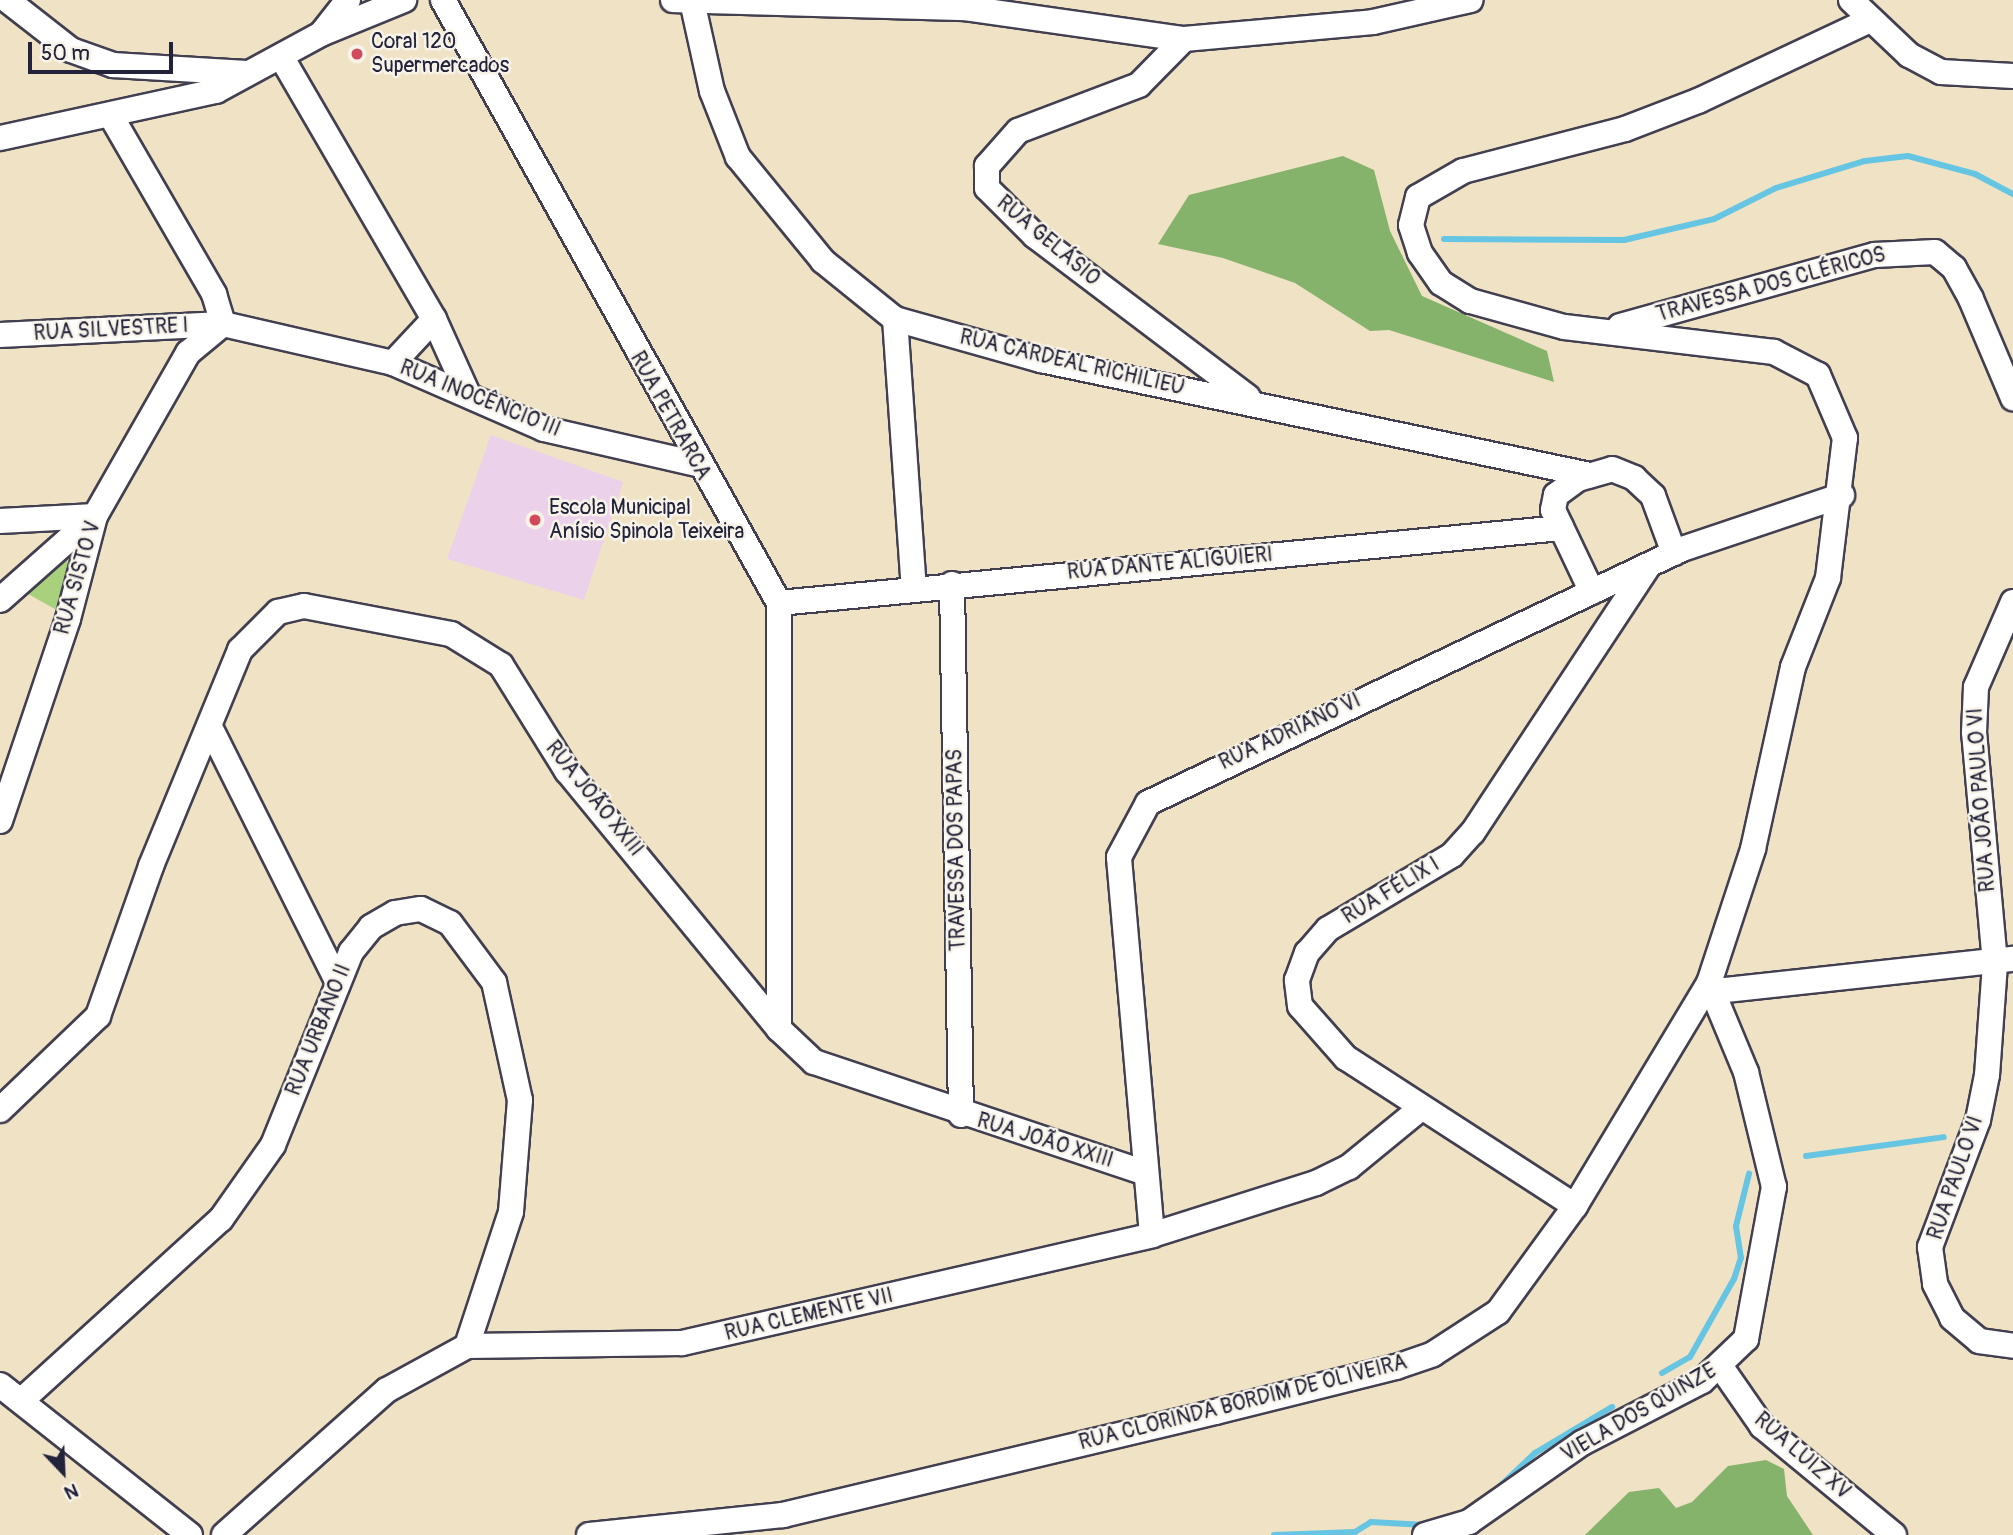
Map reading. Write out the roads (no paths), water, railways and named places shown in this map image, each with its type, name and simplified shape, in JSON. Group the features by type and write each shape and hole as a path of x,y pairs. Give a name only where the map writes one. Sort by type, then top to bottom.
{"street":[{"path":"7,0 71,50 113,65 254,73"},
{"path":"0,138 203,95 282,58 335,17 371,0"},
{"path":"335,17 404,0"},
{"name":"RUA PETRARCA","path":"443,0 697,464 779,603"},
{"path":"673,0 976,4 1184,39 1373,22 1471,0"},
{"name":"RUA CARDEAL RICHILIEU","path":"692,1 712,91 738,157 823,261 895,319 1041,360 1254,401 1590,475"},
{"path":"1859,6 1941,72 2013,76"},
{"name":"RUA CLORINDA BORDIM DE OLIVEIRA","path":"589,1535 783,1515 1396,1367 1433,1354 1498,1312 1575,1206 1713,987 1753,849 1793,667 1828,579 1842,495 1845,438 1818,375 1774,352 1509,315 1441,283 1411,225 1418,197 1463,171 1625,129 1700,100 1859,6"},
{"name":"RUA GELÁSIO","path":"1184,39 1139,85 1018,131 987,166 987,188 1035,236 1254,401"},
{"path":"282,58 434,319 467,392"},
{"path":"111,116 214,294 223,324"},
{"name":"TRAVESSA DOS CLÉRICOS","path":"1609,329 1875,255 1935,252 1965,289 2013,398"},
{"path":"394,363 434,319"},
{"path":"895,319 914,588"},
{"name":"RUA INOCÊNCIO III","path":"223,324 394,363 467,392 544,429 697,464"},
{"name":"RUA SILVESTRE I","path":"0,335 223,324"},
{"name":"RUA SISTO V","path":"0,821 68,619 95,516 188,353 223,324"},
{"path":"1592,592 1553,510 1556,495 1590,475 1612,469 1653,496 1674,553"},
{"name":"RUA ADRIANO VI","path":"1152,1235 1142,1172 1145,1102 1119,857 1148,803 1674,553 1842,495"},
{"path":"0,521 95,516"},
{"path":"0,600 95,516"},
{"name":"RUA DANTE ALIGUIERI","path":"779,603 952,584 1561,528"},
{"name":"RUA FÉLIX I","path":"1575,1206 1421,1108 1316,1032 1300,1006 1297,981 1307,953 1358,907 1452,856 1473,832 1647,567"},
{"name":"TRAVESSA DOS PAPAS","path":"952,584 961,1115"},
{"name":"RUA JOÃO PAULO VI","path":"2004,961 1975,698 1989,648 2013,602"},
{"path":"779,603 779,1029"},
{"name":"RUA JOÃO XXIII","path":"0,1110 98,1016 240,650 278,612 304,606 373,614 450,634 481,649 501,665 567,771 779,1029 814,1062 961,1115 1142,1172"},
{"path":"210,727 336,979"},
{"name":"RUA URBANO II","path":"22,1400 221,1219 248,1186 273,1145 336,979 371,927 395,913 421,909 450,923 494,982 520,1100 518,1167 510,1212 467,1346"},
{"path":"1713,987 2004,961"},
{"name":"RUA PAULO VI","path":"2004,961 1978,1120 1930,1247 1935,1284 1952,1318 1979,1340 2013,1346"},
{"name":"VIELA DOS QUINZE","path":"1425,1535 1469,1522 1581,1443 1721,1367 1746,1339 1774,1187 1746,1072 1713,987"},
{"name":"RUA CLEMENTE VII","path":"224,1535 387,1390 467,1346 682,1343 1152,1235 1316,1183 1349,1167 1421,1108"},
{"name":"RUA LUIZ XV","path":"1721,1367 1762,1426 1894,1535"},
{"path":"0,1385 190,1535"}],"waterway":[{"path":"1444,239 1624,240 1714,219 1776,188 1865,161 1908,156 1975,174 2013,194"},
{"path":"1806,1156 1944,1137"},
{"path":"1662,1373 1690,1357 1734,1279 1741,1258 1736,1226 1749,1174"},
{"path":"1498,1488 1535,1453 1612,1407"},
{"path":"1274,1535 1355,1532 1371,1522 1425,1525"}],"place":[{"name":"Coral 120 Supermercados","path":"357,54"},
{"name":"Escola Municipal Anísio Spinola Teixeira","path":"535,520"}]}
